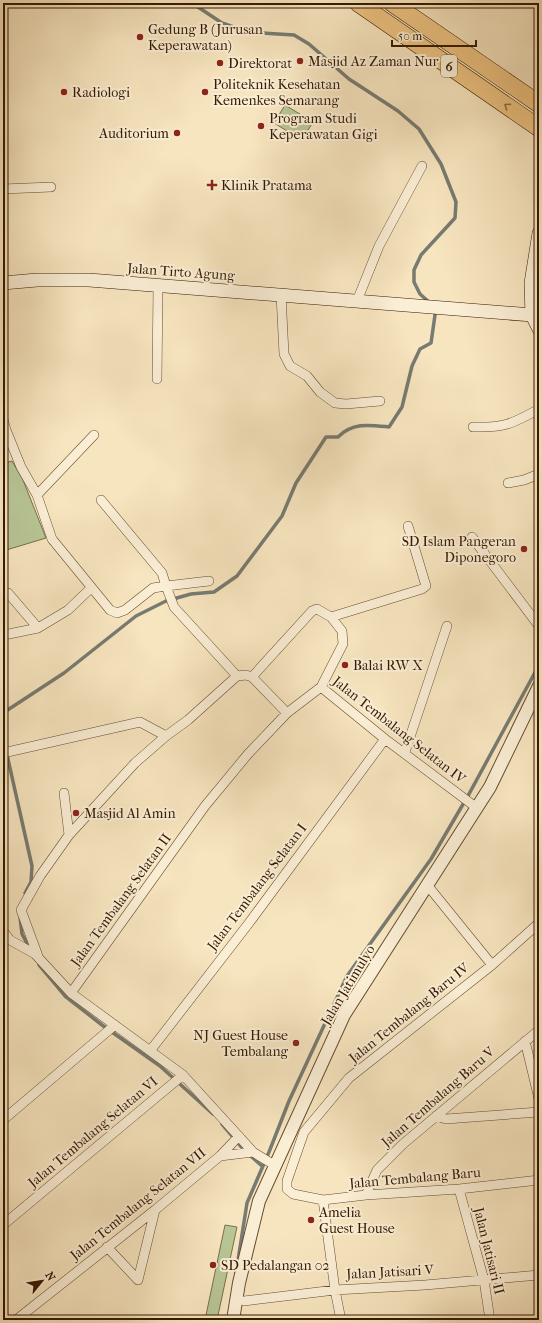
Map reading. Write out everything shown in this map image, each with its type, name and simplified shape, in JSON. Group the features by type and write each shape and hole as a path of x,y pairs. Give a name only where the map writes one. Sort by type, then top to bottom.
{"highway":[{"name":"6","path":"358,3 539,128"},
{"name":"6","path":"392,3 539,104"},
{"name":"6","path":"399,3 473,58"}],"main road":[{"path":"539,233 531,283 532,315 539,328"},
{"name":"Jalan Tirto Agung","path":"3,283 64,279 532,315"}],"street":[{"path":"357,301 379,246 422,166"},
{"path":"3,189 51,186"},
{"path":"157,379 158,286"},
{"path":"281,295 284,354 290,366 307,376 320,392 335,402 346,404 380,401"},
{"path":"473,427 504,426 515,422 539,409"},
{"path":"3,419 21,467 37,495 52,539 110,610 116,613 125,610 154,588 210,581"},
{"path":"37,495 94,435"},
{"path":"508,483 524,480 539,474"},
{"path":"101,500 162,573 174,607 237,676"},
{"path":"331,617 422,589 426,586 408,526"},
{"path":"472,537 539,626"},
{"path":"4,635 38,628 68,610 91,588"},
{"path":"8,593 38,628"},
{"path":"252,677 312,611 317,609 331,617 342,631 343,644 321,687"},
{"path":"405,752 447,626"},
{"path":"37,955 22,910 40,876 69,835 135,763 166,736 188,720 237,676 246,675 252,677 287,713"},
{"name":"Jalan Jatimulyo","path":"233,1320 239,1282 259,1201 274,1164 344,1015 428,886 475,806 490,787 539,686"},
{"name":"Jalan Tembalang Selatan IV","path":"287,713 321,687 385,739 405,752 475,806"},
{"name":"Jalan Tembalang Selatan II","path":"71,993 205,806 248,754 287,713"},
{"path":"3,754 140,722 166,736"},
{"name":"Jalan Tembalang Selatan I","path":"150,1051 272,892 385,739"},
{"path":"64,793 69,835"},
{"path":"428,886 492,965"},
{"name":"Jalan Tembalang Baru IV","path":"293,1194 287,1189 287,1182 304,1132 349,1078 492,965 539,923"},
{"path":"3,931 10,940 37,955 71,993 183,1075 253,1152 274,1164"},
{"path":"3,1120 115,1025"},
{"name":"Jalan Tembalang Baru V","path":"366,1195 377,1170 403,1144 539,1030"},
{"path":"525,1041 539,1099"},
{"name":"Jalan Tembalang Selatan VI","path":"3,1225 183,1075"},
{"path":"436,1116 446,1119 539,1112"},
{"name":"Jalan Tembalang Selatan VII","path":"16,1320 155,1210 220,1156 239,1136"},
{"name":"Jalan Tembalang Selatan VII","path":"220,1156 253,1152"},
{"name":"Jalan Tembalang Baru","path":"293,1194 323,1200 366,1195 459,1189 539,1180"},
{"name":"Jalan Jatisari II","path":"459,1189 484,1280 490,1320"},
{"path":"323,1200 335,1290 341,1320"},
{"path":"107,1247 138,1280 155,1210"},
{"name":"Jalan Jatisari V","path":"244,1301 335,1290 539,1275"}],"green space":[{"path":"285,105 313,122 302,140 274,123"},
{"path":"12,461 23,480 46,538 3,551 3,468 5,463"},
{"path":"225,1225 237,1227 217,1320 205,1320"}],"waterway":[{"path":"192,3 222,23 248,32 294,35 309,44 349,79 398,111 419,129 441,164 456,202 455,218 421,255 414,270 414,282 420,294 430,303"},
{"path":"3,713 64,673 136,616 166,601 191,594 214,592 237,576 282,516 296,483 326,437 338,437 350,429 362,426 389,427 402,407 412,366 420,349 431,343 435,315 434,310"},
{"path":"236,1273 247,1203 289,1101 347,976 431,859 469,794 539,665"},
{"path":"3,737 32,866 31,882 25,893"},
{"path":"20,917 22,934 30,949"},
{"path":"39,965 65,996 102,1025 160,1066 213,1114"},
{"path":"222,1124 244,1150 262,1166"}],"place":[{"name":"Gedung B (Jurusan Keperawatan)","path":"140,37"},
{"name":"Masjid Az Zaman Nur","path":"300,61"},
{"name":"Direktorat","path":"220,63"},
{"name":"Radiologi","path":"64,92"},
{"name":"Politeknik Kesehatan Kemenkes Semarang","path":"205,92"},
{"name":"Program Studi Keperawatan Gigi","path":"261,126"},
{"name":"Auditorium","path":"177,133"},
{"name":"Klinik Pratama","path":"212,185"},
{"name":"SD Islam Pangeran Diponegoro","path":"524,549"},
{"name":"Balai RW X","path":"345,665"},
{"name":"Masjid Al Amin","path":"76,813"},
{"name":"NJ Guest House Tembalang","path":"296,1043"},
{"name":"Amelia Guest House","path":"311,1220"},
{"name":"SD Pedalangan 02","path":"213,1265"}]}
